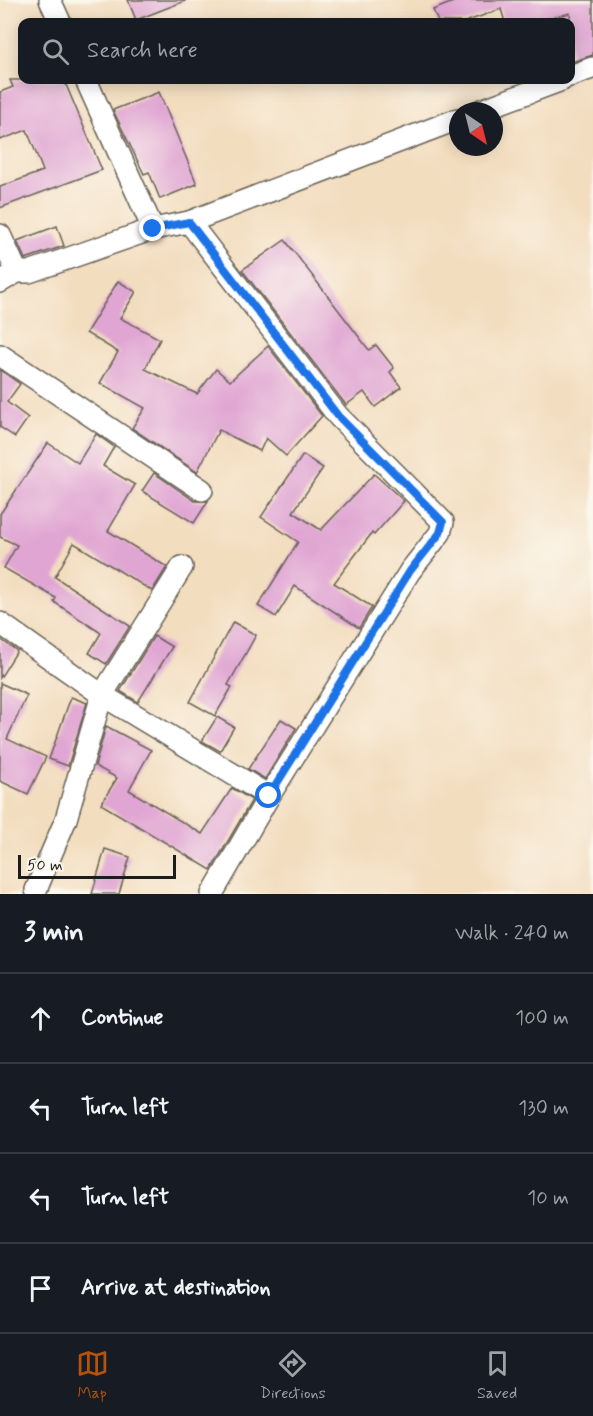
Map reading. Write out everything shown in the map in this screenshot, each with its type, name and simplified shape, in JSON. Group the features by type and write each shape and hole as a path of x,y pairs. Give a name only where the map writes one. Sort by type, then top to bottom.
{"street":[{"path":"50,0 58,18"},
{"path":"575,74 592,68"},
{"path":"88,84 153,229"},
{"path":"503,102 551,84"},
{"path":"0,235 8,277 29,272 153,229 189,222 449,122"},
{"path":"189,222 338,416 443,522 440,533 410,571 269,796 212,894"},
{"path":"0,355 202,490"},
{"path":"36,890 66,819 102,695 182,567"},
{"path":"0,623 102,695 269,796"}],"building":[{"path":"128,0 185,0 141,18 135,18"},
{"path":"458,0 593,0 593,55 575,61 575,18 570,18 570,13 551,18 504,18 501,9 476,18 436,18 433,10"},
{"path":"10,80 18,80 18,84 66,84 102,170 0,208 0,187 43,171 27,130 0,140 0,92 13,87"},
{"path":"159,92 197,184 160,199 149,172 144,174 113,110"},
{"path":"57,226 64,246 25,259 17,241"},
{"path":"285,240 369,350 376,345 394,368 390,372 401,387 375,407 364,392 346,405 242,270"},
{"path":"118,281 136,292 120,318 160,339 145,369 197,394 216,369 230,381 268,346 322,416 286,456 266,438 260,451 219,430 197,472 132,428 145,408 100,383 118,352 86,333"},
{"path":"0,370 20,384 7,402 28,418 15,437 0,427"},
{"path":"96,434 114,447 103,466 135,485 108,531 167,567 152,591 74,543 55,577 130,626 106,664 89,653 101,633 54,602 56,598 4,568 17,545 0,537 0,514 48,443 78,463"},
{"path":"303,455 323,468 293,512 321,530 374,474 404,501 374,535 372,533 334,583 372,607 359,628 295,586 276,617 258,606 298,542 261,517"},
{"path":"154,473 195,501 208,501 194,523 142,491"},
{"path":"233,622 256,635 228,685 232,687 215,716 190,702"},
{"path":"154,636 172,647 138,702 120,691"},
{"path":"0,639 17,651 0,678"},
{"path":"0,683 27,695 7,739 46,757 28,794 0,781"},
{"path":"71,697 87,703 68,766 49,759"},
{"path":"217,717 234,727 220,751 202,741"},
{"path":"281,719 296,728 265,779 248,769"},
{"path":"106,726 151,750 129,790 202,834 232,788 252,800 211,870 101,804 117,778 95,766"},
{"path":"105,849 130,857 119,894 92,894"}],"route":[{"path":"153,229 189,222 338,416 443,522 440,533 410,571 269,796"}]}
